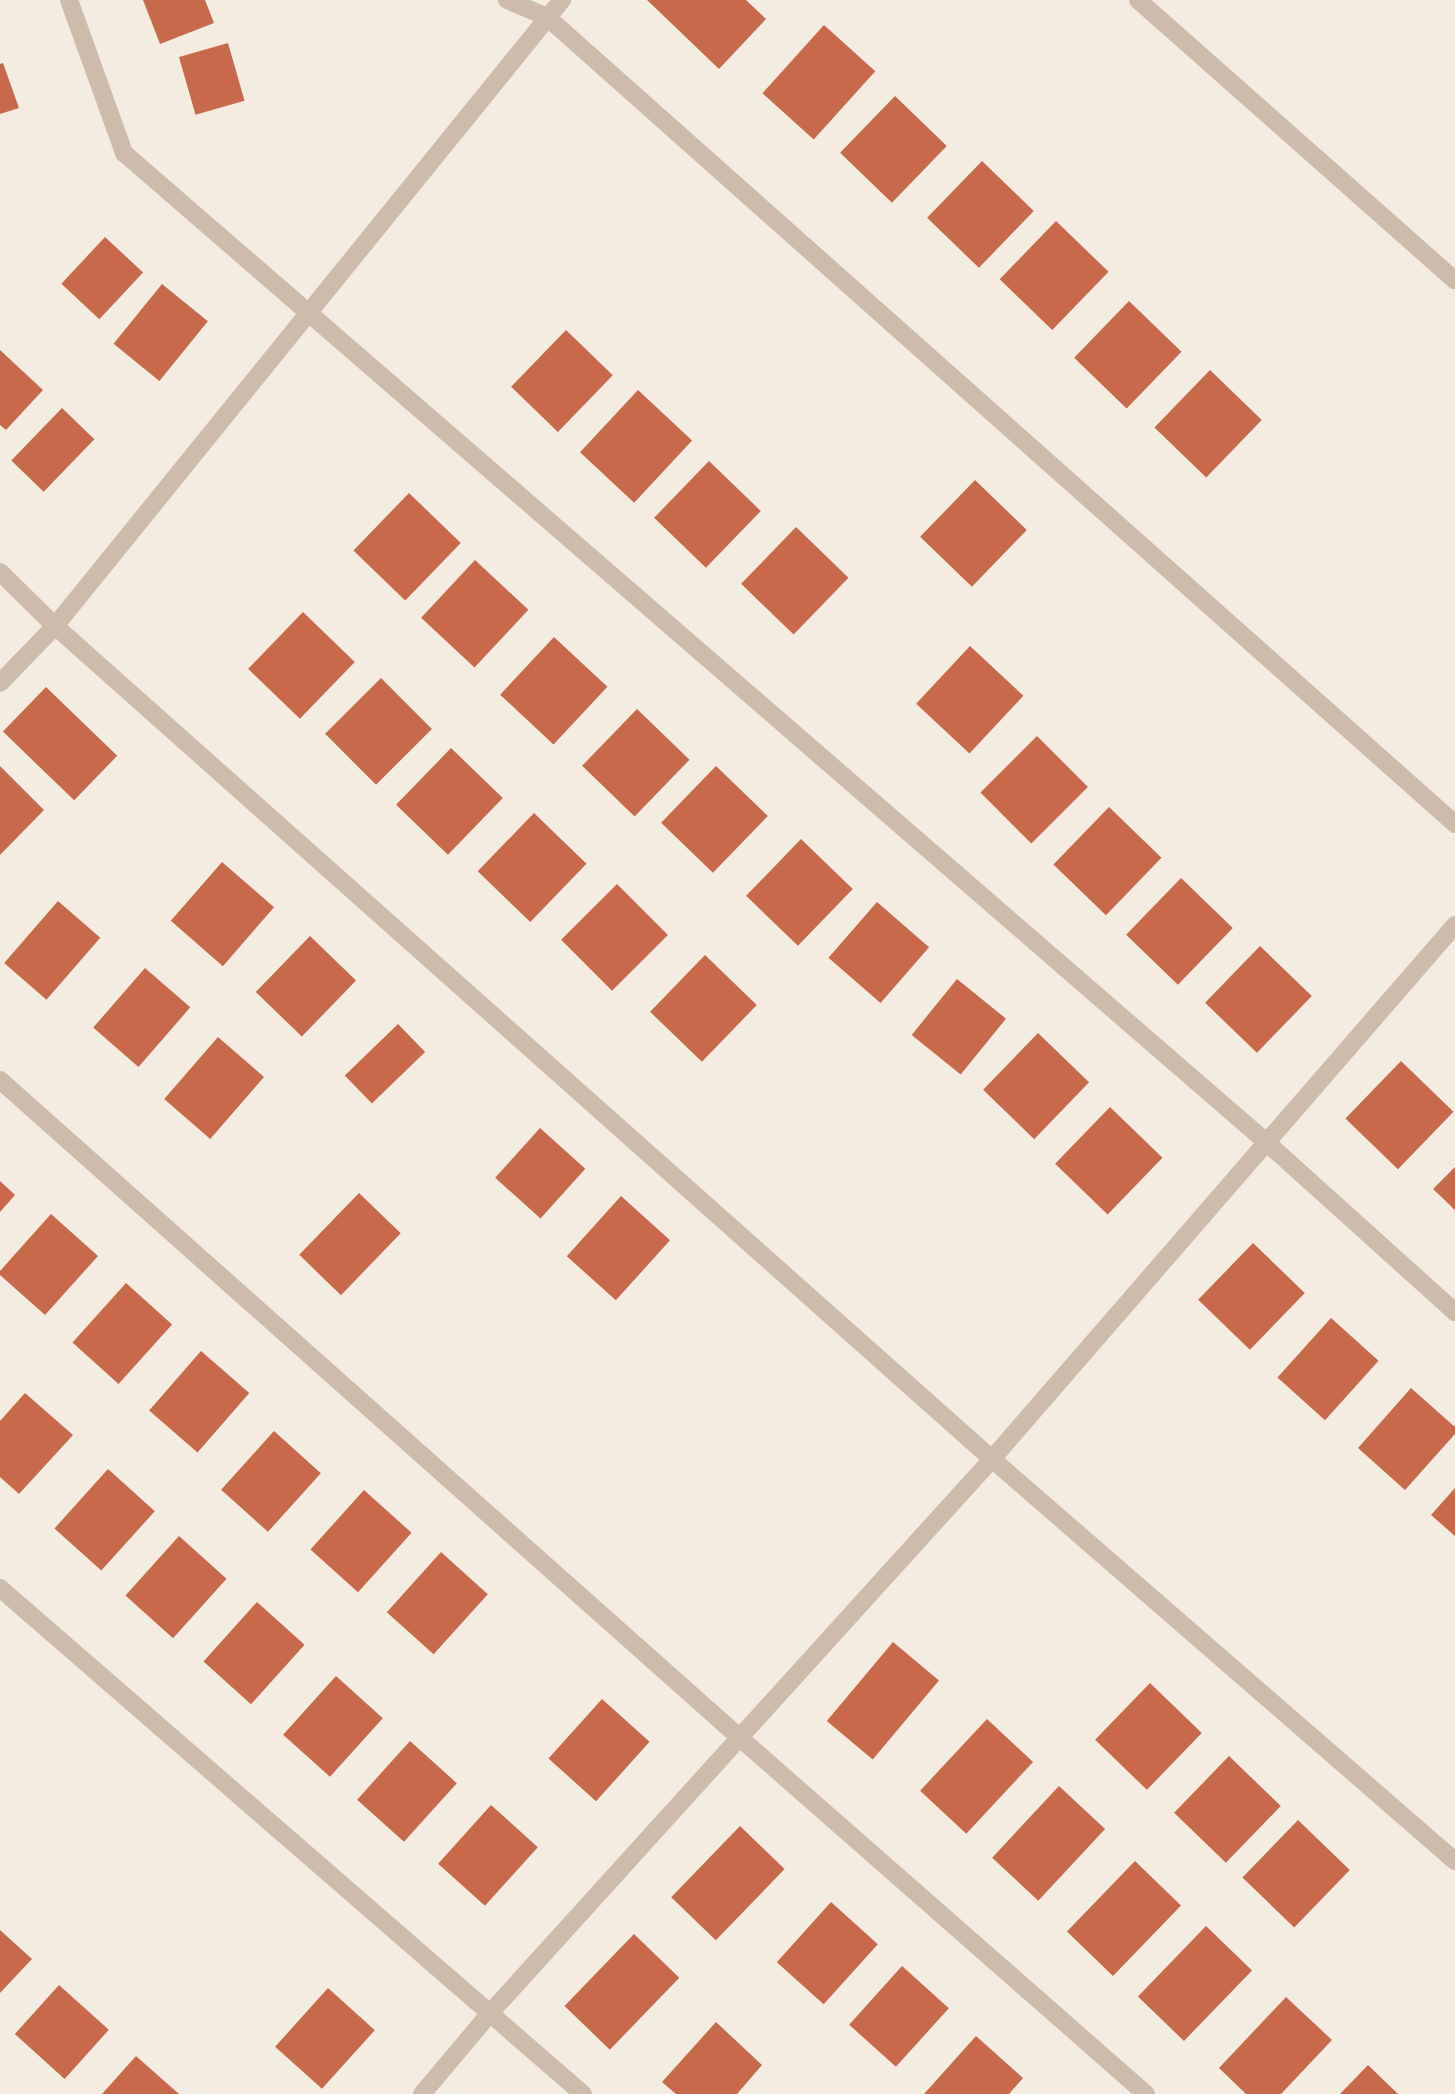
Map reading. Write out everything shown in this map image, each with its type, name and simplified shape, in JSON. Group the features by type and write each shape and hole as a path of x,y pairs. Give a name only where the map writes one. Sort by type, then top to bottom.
{"street":[{"path":"69,0 124,153 1265,1141 1455,1312"},
{"path":"507,0 547,17 1455,824"},
{"path":"0,683 55,626 562,0"},
{"path":"1138,0 1455,280"},
{"path":"0,572 55,626 992,1459 1455,1861"},
{"path":"422,2094 491,2012 992,1459 1455,925"},
{"path":"0,1080 740,1738 1146,2094"},
{"path":"0,1588 583,2094"}],"building":[{"path":"143,0 205,0 214,23 160,44"},
{"path":"647,0 746,0 766,19 719,69"},
{"path":"824,25 875,71 814,140 762,93"},
{"path":"228,43 245,101 196,115 179,57"},
{"path":"3,63 19,108 0,114 0,64"},
{"path":"895,96 947,146 892,203 840,153"},
{"path":"982,161 1034,211 979,268 927,218"},
{"path":"1056,221 1109,272 1052,330 1000,279"},
{"path":"105,237 143,272 99,319 61,284"},
{"path":"162,284 208,321 159,381 114,344"},
{"path":"1129,301 1182,352 1127,409 1074,358"},
{"path":"566,330 613,375 558,432 511,387"},
{"path":"0,350 43,390 6,430 0,425"},
{"path":"1210,370 1262,420 1206,478 1154,428"},
{"path":"638,390 692,440 634,503 580,452"},
{"path":"62,408 94,439 44,492 11,461"},
{"path":"709,461 761,511 706,568 654,518"},
{"path":"975,480 1027,530 972,587 920,537"},
{"path":"409,493 461,543 405,601 353,551"},
{"path":"796,527 849,578 794,635 741,584"},
{"path":"475,560 528,610 475,668 421,618"},
{"path":"303,612 355,662 300,719 248,669"},
{"path":"554,637 607,687 554,745 500,695"},
{"path":"970,646 1023,696 970,754 916,704"},
{"path":"381,678 432,729 376,785 325,734"},
{"path":"46,687 117,756 74,800 3,732"},
{"path":"637,709 690,760 635,817 582,766"},
{"path":"1037,736 1088,787 1031,843 980,793"},
{"path":"451,748 503,798 448,855 396,805"},
{"path":"0,766 44,810 0,855"},
{"path":"716,766 768,816 713,873 661,823"},
{"path":"1109,807 1162,858 1106,915 1053,865"},
{"path":"534,813 587,864 530,922 478,871"},
{"path":"801,839 853,889 798,946 746,896"},
{"path":"222,862 274,907 223,966 171,921"},
{"path":"1181,878 1233,928 1178,985 1126,935"},
{"path":"617,884 668,935 612,991 561,940"},
{"path":"58,901 100,938 46,1000 4,963"},
{"path":"877,902 929,947 881,1003 828,958"},
{"path":"310,936 356,980 302,1037 256,992"},
{"path":"1260,946 1312,996 1257,1053 1205,1003"},
{"path":"705,955 757,1005 702,1062 650,1012"},
{"path":"145,968 190,1007 138,1067 93,1028"},
{"path":"957,979 1006,1019 961,1075 912,1035"},
{"path":"398,1024 425,1052 372,1103 345,1075"},
{"path":"1038,1033 1089,1082 1034,1139 983,1090"},
{"path":"218,1037 264,1077 210,1139 164,1099"},
{"path":"1401,1061 1454,1112 1398,1169 1345,1119"},
{"path":"1110,1107 1163,1158 1108,1215 1055,1164"},
{"path":"540,1128 585,1169 541,1219 495,1178"},
{"path":"1455,1167 1455,1210 1433,1189"},
{"path":"0,1181 15,1195 0,1212"},
{"path":"359,1193 401,1233 341,1295 299,1255"},
{"path":"621,1196 670,1240 616,1300 567,1256"},
{"path":"51,1214 98,1256 45,1315 0,1275 0,1271"},
{"path":"1253,1243 1305,1293 1250,1350 1198,1300"},
{"path":"126,1283 172,1324 119,1384 72,1342"},
{"path":"1331,1318 1379,1361 1325,1420 1277,1377"},
{"path":"201,1351 249,1393 197,1453 149,1411"},
{"path":"1411,1388 1455,1427 1455,1434 1405,1490 1358,1448"},
{"path":"25,1393 73,1435 19,1494 0,1477 0,1421"},
{"path":"274,1431 321,1473 268,1532 221,1490"},
{"path":"108,1469 155,1511 101,1571 54,1528"},
{"path":"1455,1488 1455,1536 1431,1515"},
{"path":"364,1490 412,1533 358,1592 310,1549"},
{"path":"179,1536 227,1579 173,1638 125,1595"},
{"path":"441,1552 488,1594 434,1654 387,1612"},
{"path":"257,1602 305,1645 251,1704 203,1661"},
{"path":"893,1642 939,1681 873,1759 827,1721"},
{"path":"336,1676 383,1718 330,1777 283,1735"},
{"path":"1150,1683 1202,1733 1147,1790 1095,1740"},
{"path":"602,1699 650,1742 596,1801 548,1758"},
{"path":"987,1719 1033,1762 966,1834 920,1791"},
{"path":"410,1741 457,1783 404,1842 357,1800"},
{"path":"1229,1756 1281,1806 1226,1863 1174,1813"},
{"path":"1059,1786 1105,1829 1038,1901 992,1858"},
{"path":"491,1805 538,1847 485,1906 438,1864"},
{"path":"1298,1820 1350,1870 1294,1928 1242,1878"},
{"path":"740,1826 785,1869 716,1940 671,1897"},
{"path":"1135,1861 1181,1905 1113,1976 1067,1931"},
{"path":"831,1902 878,1944 824,2004 777,1962"},
{"path":"1206,1926 1252,1970 1184,2041 1138,1996"},
{"path":"0,1930 32,1959 0,1993"},
{"path":"634,1934 679,1978 610,2050 565,2006"},
{"path":"902,1966 949,2008 896,2067 849,2025"},
{"path":"59,1985 109,2030 65,2079 15,2034"},
{"path":"328,1988 375,2030 322,2089 275,2047"},
{"path":"1286,1997 1332,2040 1281,2094 1246,2094 1219,2068"},
{"path":"716,2022 762,2065 737,2094 676,2094 662,2082"},
{"path":"976,2036 1023,2078 1009,2094 924,2094"},
{"path":"136,2056 179,2094 102,2094"},
{"path":"1368,2065 1398,2094 1340,2094"}]}
